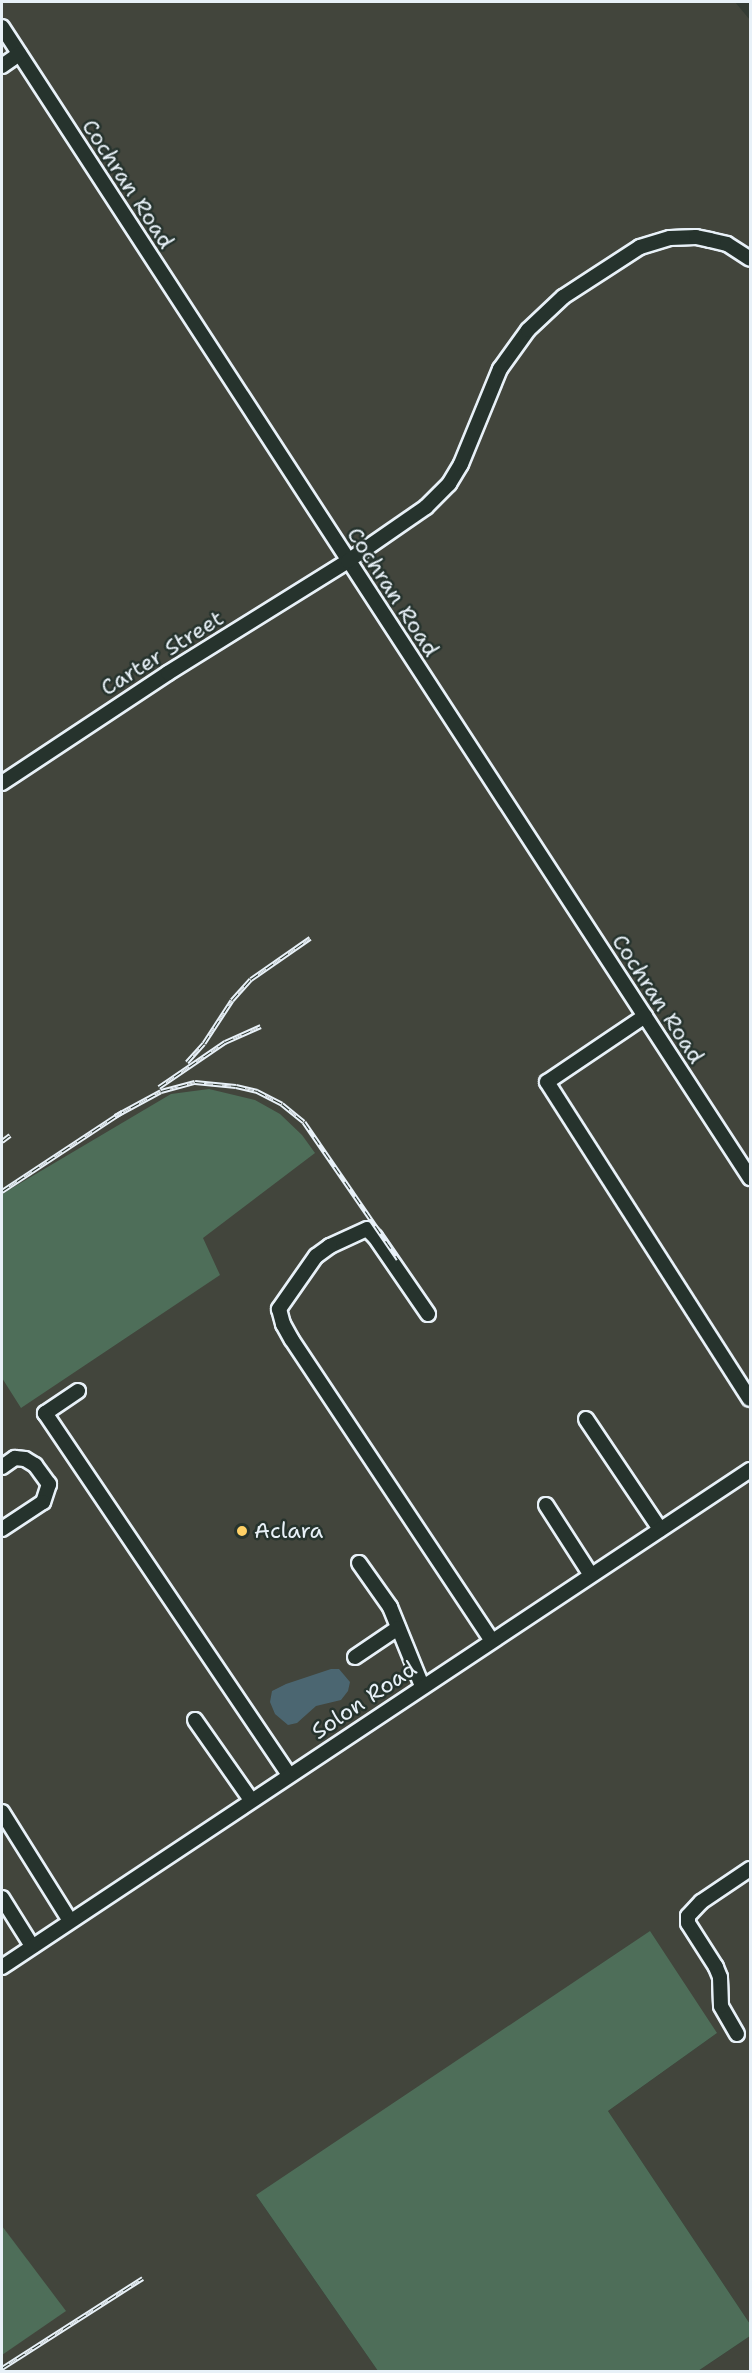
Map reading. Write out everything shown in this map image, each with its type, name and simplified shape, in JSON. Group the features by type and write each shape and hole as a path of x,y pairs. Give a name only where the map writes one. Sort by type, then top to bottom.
{"street":[{"name":"Cochran Road","path":"2,27 750,1178"},
{"path":"2,66 19,54"},
{"name":"Carter Street","path":"2,783 168,673 404,524 448,484 470,444 500,369 528,330 564,297 640,247 670,238 696,237 727,244 750,259"},
{"path":"645,1016 547,1082 750,1399"},
{"path":"428,1314 375,1237 367,1229 340,1241 316,1256 279,1309 283,1324 292,1341 492,1641"},
{"path":"78,1391 45,1413 289,1775"},
{"path":"586,1419 660,1529"},
{"path":"2,1467 15,1458 25,1459 35,1465 49,1484 44,1502 2,1529"},
{"name":"Solon Road","path":"2,1966 750,1470"},
{"path":"546,1505 591,1575"},
{"path":"358,1563 390,1607 422,1686"},
{"path":"355,1658 398,1628"},
{"path":"195,1720 251,1800"},
{"path":"2,1812 70,1921"},
{"path":"737,2034 721,2006 720,1977 716,1967 688,1923 688,1916 701,1902 750,1869"},
{"path":"2,1898 32,1946"}],"shaded area":[{"path":"2,2 735,2 750,20 750,2324 608,2111 717,2033 256,2195 378,2371 2,2372"},
{"path":"750,2336 750,2371 698,2371"}],"green space":[{"path":"209,1089 255,1100 280,1114 302,1135 315,1153 203,1238 220,1275 21,1408 2,1378 2,1194 171,1094"},
{"path":"650,1931 717,2033 608,2111 750,2324 750,2336 698,2371 378,2371 256,2195"},
{"path":"2,2226 66,2311 2,2355"}],"water":[{"path":"331,1669 339,1669 350,1682 348,1691 341,1700 316,1706 297,1723 288,1725 275,1714 270,1702 272,1691"}],"railway":[{"path":"187,1062 204,1043 232,1000 251,979 310,938"},
{"path":"159,1087 225,1042 261,1026"},
{"path":"115,1116 161,1091 195,1082 236,1086 257,1091 282,1104 304,1122 398,1259"},
{"path":"2,1191 122,1112"},
{"path":"2,1141 10,1135"},
{"path":"2,2368 143,2278"}],"place":[{"name":"Aclara","path":"242,1531"}]}
